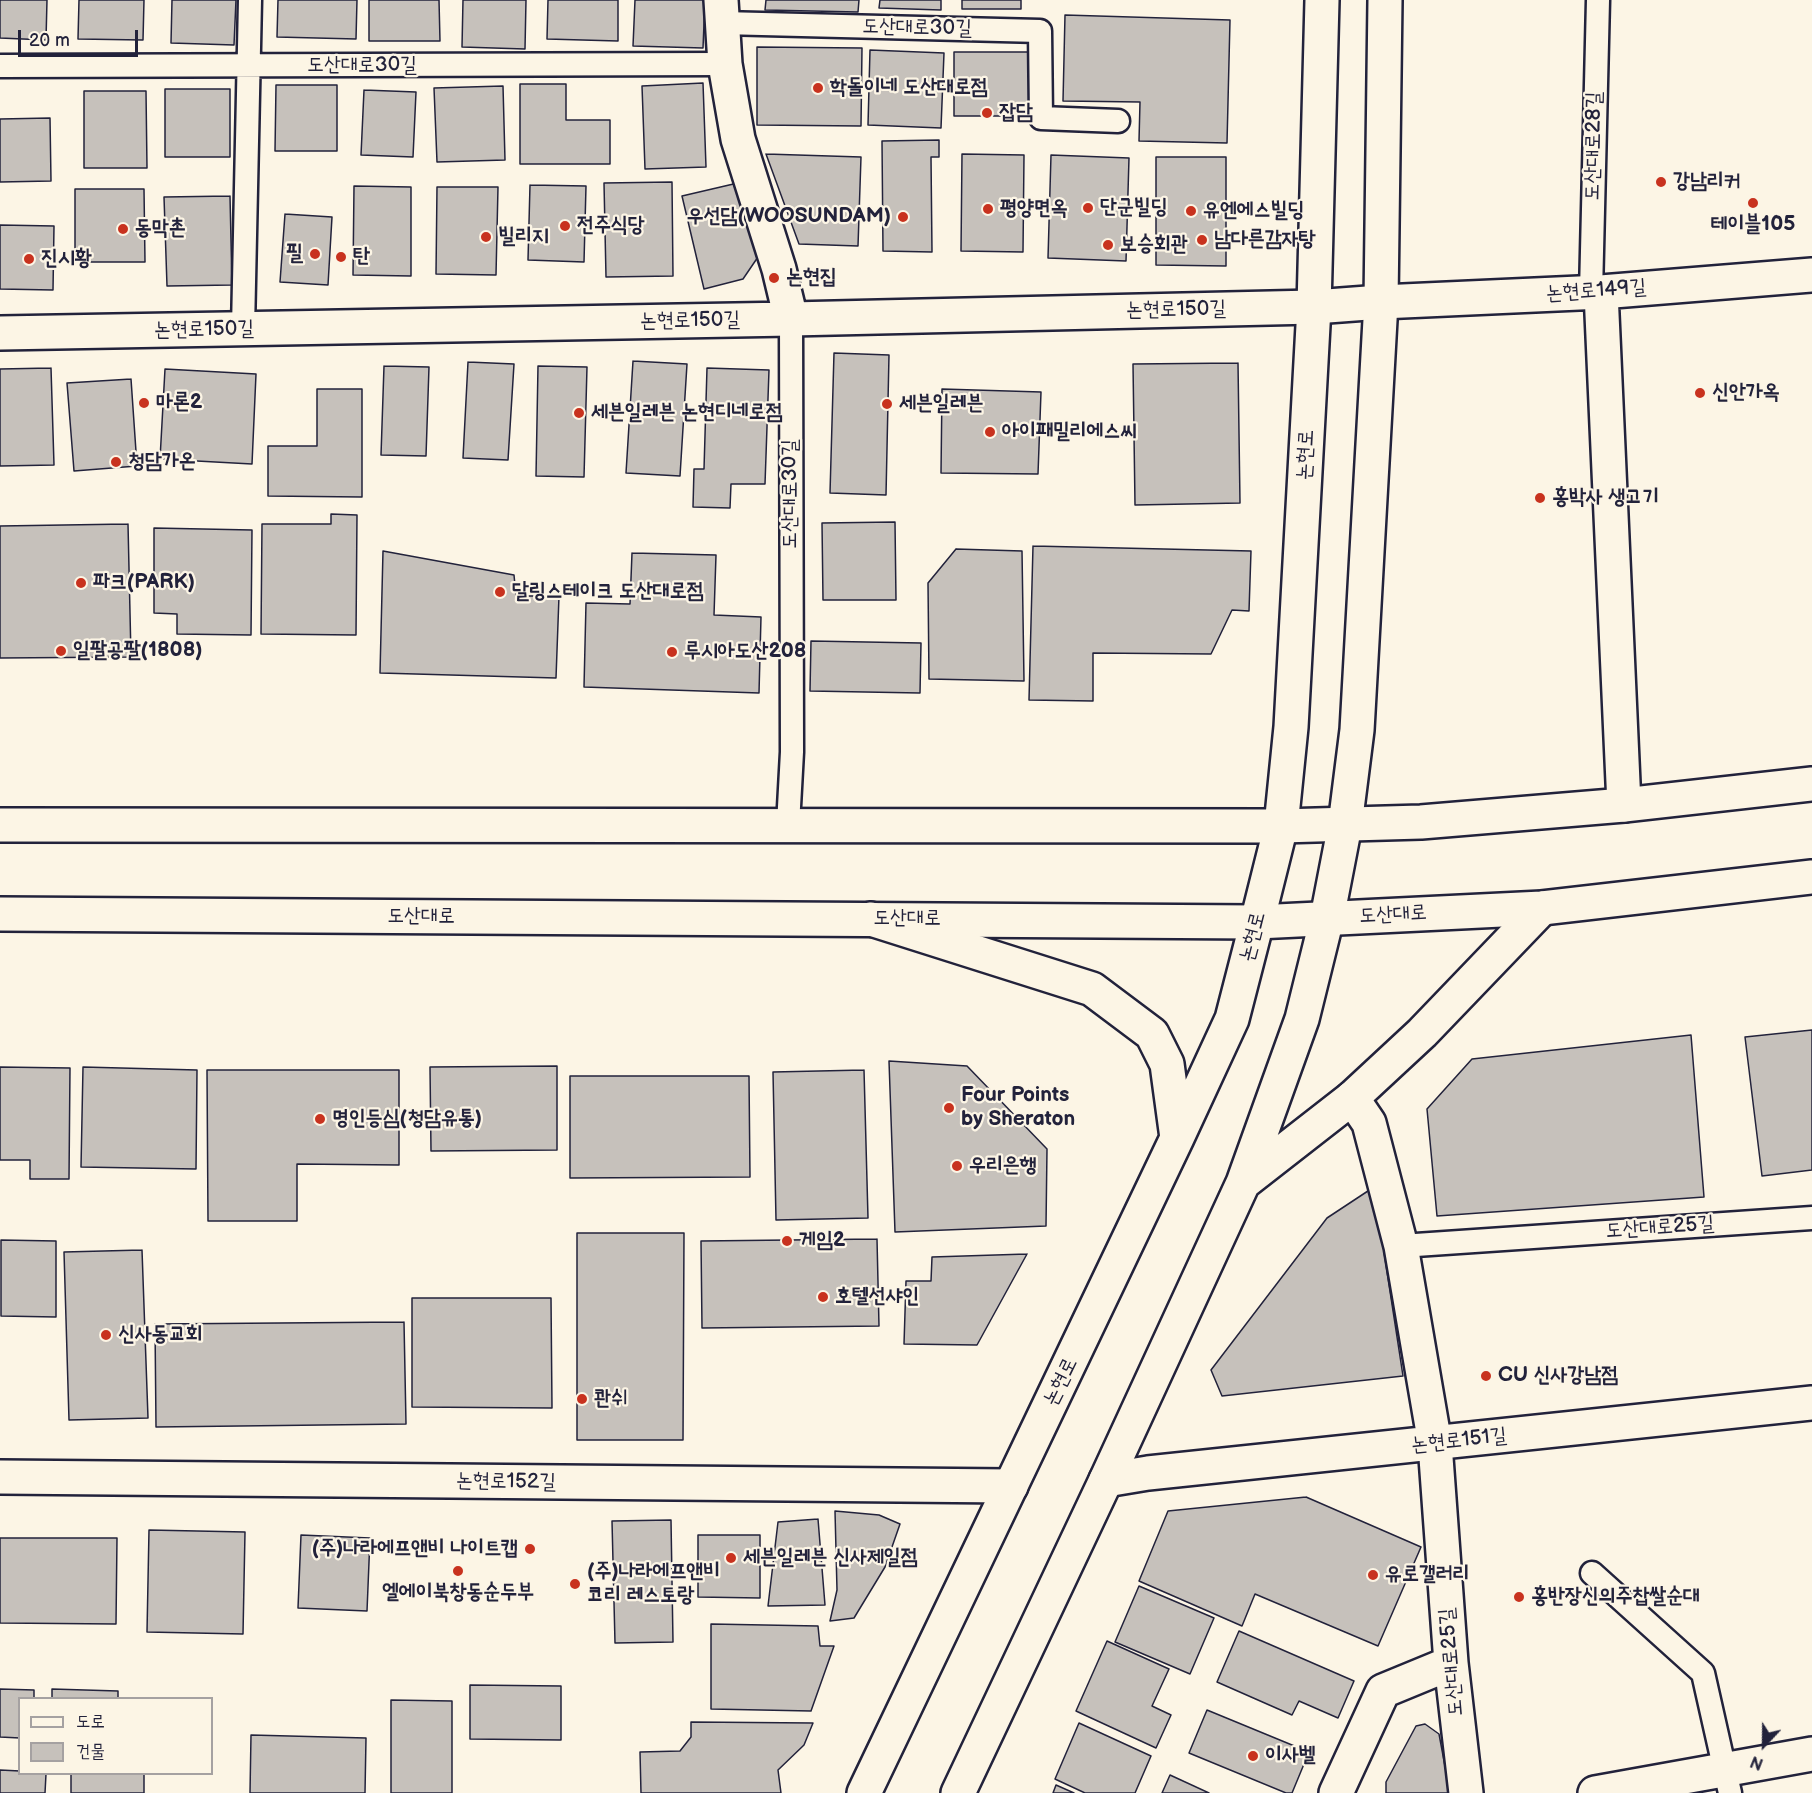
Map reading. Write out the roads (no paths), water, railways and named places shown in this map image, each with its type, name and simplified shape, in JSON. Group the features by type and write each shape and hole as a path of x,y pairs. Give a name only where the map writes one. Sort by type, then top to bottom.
{"main road":[{"name":"논현로","path":"864,1793 1232,1020 1281,826 1291,715 1314,307 1322,0"},
{"path":"958,1793 1243,1184 1302,1019 1328,918 1345,825 1357,730 1381,302 1385,0"},
{"name":"도산대로30길","path":"722,12 725,64 738,139 779,269 791,319"},
{"path":"1812,252 1812,276"},
{"name":"논현로149길","path":"1381,302 1596,292 1812,276"},
{"path":"1596,292 1624,805"},
{"name":"논현로150길","path":"0,333 791,319 1314,307 1381,302"},
{"path":"0,825 1345,825 1421,822 1624,805 1812,784"},
{"name":"도산대로","path":"0,914 1257,922 1542,908 1812,878"},
{"path":"1243,1184 1352,1098 1422,1033 1542,908"},
{"path":"871,919 1092,989 1152,1034 1167,1064 1177,1138"},
{"name":"도산대로25길","path":"1352,1098 1369,1123 1401,1246 1435,1444 1451,1663 1466,1793"},
{"name":"논현로151길","path":"1106,1480 1148,1473 1812,1403"},
{"name":"논현로152길","path":"0,1477 1011,1486"},
{"path":"1336,1793 1383,1691 1451,1663"},
{"path":"1594,1793 1728,1782 1812,1754"}],"lane":[{"path":"243,329 250,0"},
{"name":"도산대로28길","path":"1596,292 1598,0"},
{"name":"도산대로30길","path":"722,12 1040,31 1041,118 1118,121"},
{"name":"도산대로30길","path":"0,66 725,64"},
{"name":"도산대로30길","path":"788,825 792,752 791,319"},
{"name":"도산대로25길","path":"1401,1246 1812,1218"},
{"path":"1592,1573 1703,1673 1728,1782"}],"place":[{"name":"학돌이네 도산대로점","path":"818,88"},
{"name":"잡담","path":"987,113"},
{"name":"강남리커","path":"1661,182"},
{"name":"테이블105","path":"1753,203"},
{"name":"단군빌딩","path":"1088,208"},
{"name":"평양면옥","path":"988,209"},
{"name":"유엔에스빌딩","path":"1191,211"},
{"name":"우선담(WOOSUNDAM)","path":"903,217"},
{"name":"전주식당","path":"565,226"},
{"name":"동막촌","path":"123,229"},
{"name":"빌리지","path":"486,237"},
{"name":"남다른감자탕","path":"1202,240"},
{"name":"보승회관","path":"1108,245"},
{"name":"필","path":"315,254"},
{"name":"탄","path":"341,257"},
{"name":"진시황","path":"29,259"},
{"name":"논현집","path":"774,278"},
{"name":"신안가옥","path":"1700,393"},
{"name":"마론2","path":"144,403"},
{"name":"세븐일레븐","path":"887,404"},
{"name":"세븐일레븐 논현디네로점","path":"579,413"},
{"name":"아이패밀리에스씨","path":"990,432"},
{"name":"청담가온","path":"116,462"},
{"name":"홍박사 생고기","path":"1540,498"},
{"name":"파크(PARK)","path":"81,583"},
{"name":"달링스테이크 도산대로점","path":"500,592"},
{"name":"일팔공팔(1808)","path":"61,651"},
{"name":"루시아도산208","path":"672,652"},
{"name":"Four Points by Sheraton","path":"949,1108"},
{"name":"명인등심(청담유통)","path":"320,1119"},
{"name":"우리은행","path":"957,1166"},
{"name":"게임2","path":"787,1241"},
{"name":"호텔선샤인","path":"823,1297"},
{"name":"신사동교회","path":"106,1335"},
{"name":"CU 신사강남점","path":"1486,1376"},
{"name":"콴쉬","path":"582,1399"},
{"name":"(주)나라에프앤비 나이트캡","path":"530,1549"},
{"name":"세븐일레븐 신사제일점","path":"731,1558"},
{"name":"엘에이북창동순두부","path":"458,1571"},
{"name":"유로갤러리","path":"1373,1575"},
{"name":"(주)나라에프앤비 코리 레스토랑","path":"575,1584"},
{"name":"홍반장신의주찹쌀순대","path":"1519,1597"},
{"name":"이사벨","path":"1253,1756"}]}
